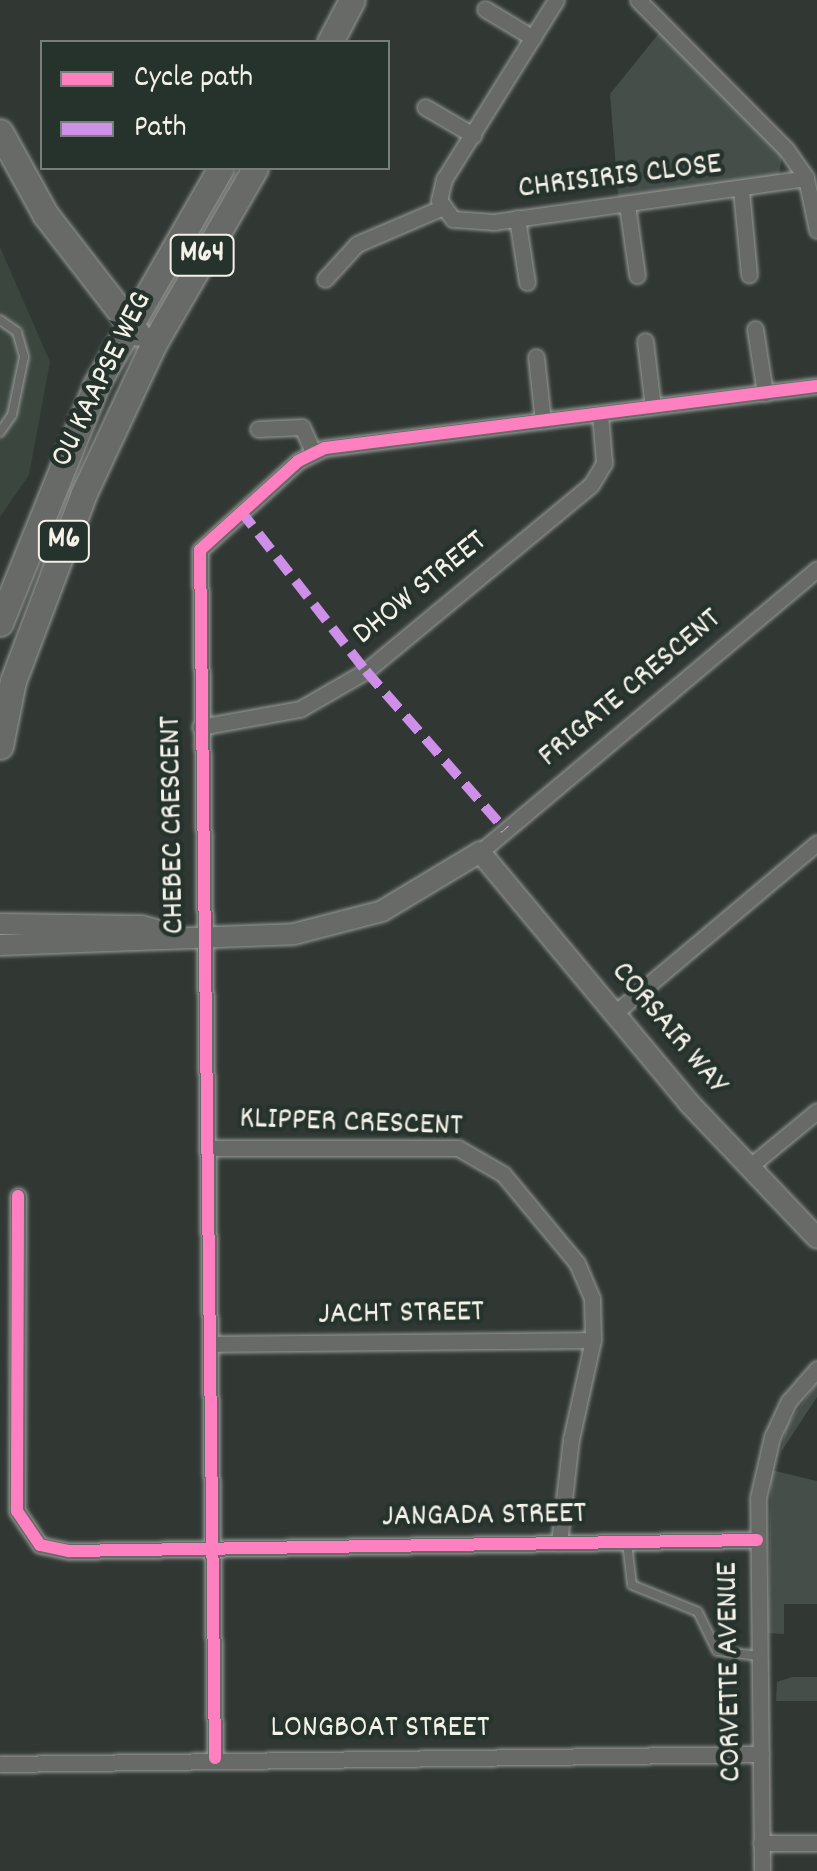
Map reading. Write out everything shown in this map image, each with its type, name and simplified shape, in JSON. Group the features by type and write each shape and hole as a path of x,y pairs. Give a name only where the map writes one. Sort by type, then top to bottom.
{"main road":[{"path":"318,40 348,6"},
{"path":"331,40 348,6"},
{"path":"0,132 44,214 125,325 153,345"},
{"name":"OU KAAPSE WEG","path":"0,623 125,325 220,170"},
{"name":"OU KAAPSE WEG","path":"0,746 13,680 48,579 153,345 254,170"}],"street":[{"path":"325,279 356,244 441,208 444,179 556,0"},
{"name":"CHRISIRIS CLOSE","path":"441,208 462,223 628,205 806,178 786,149 638,0"},
{"path":"485,9 533,38"},
{"path":"425,107 472,135"},
{"path":"806,178 817,230"},
{"path":"741,190 749,274"},
{"path":"628,205 637,275"},
{"path":"517,218 527,282"},
{"path":"755,329 765,393"},
{"path":"645,341 653,407"},
{"path":"536,357 544,421"},
{"path":"258,429 302,427 313,452 817,386"},
{"name":"DHOW STREET","path":"200,727 300,709 366,671 590,485 604,464 600,414"},
{"name":"CHEBEC CRESCENT","path":"214,1758 208,1148 197,938 200,550 213,532 313,452"},
{"name":"FRIGATE CRESCENT","path":"480,852 817,569"},
{"path":"615,1014 817,843"},
{"path":"0,945 294,934 344,924 412,897 480,852"},
{"name":"CORSAIR WAY","path":"480,852 615,1014 817,1238"},
{"path":"0,924 141,926 197,938"},
{"path":"749,1167 817,1110"},
{"name":"KLIPPER CRESCENT","path":"208,1148 432,1147 481,1156 504,1174 577,1263 592,1299 593,1340 571,1439 559,1543"},
{"name":"JANGADA STREET","path":"18,1196 22,1527 52,1550 757,1540"},
{"name":"JACHT STREET","path":"210,1344 593,1340"},
{"name":"CORVETTE AVENUE","path":"762,1871 757,1540 772,1437 789,1401 817,1368"},
{"name":"LONGBOAT STREET","path":"0,1764 214,1758 761,1754"},
{"path":"762,1843 817,1843"}],"lane":[{"path":"0,320 16,332 24,358 12,415 0,432"},
{"path":"627,1542 632,1584 698,1612 716,1651 759,1656"}],"shaded area":[{"path":"664,27 782,156 778,182 619,206 610,94"},
{"path":"0,247 50,362 29,475 0,517"},
{"path":"817,1382 817,1397 781,1452 786,1427"},
{"path":"771,1470 817,1481 817,1604 784,1604 784,1634 768,1633"},
{"path":"792,1677 817,1677 817,1701 776,1701 777,1682"}],"marked path":[{"path":"240,510 366,671 505,830"}],"cycle path":[{"path":"215,1758 200,550 298,461 325,448 817,386"},
{"path":"18,1196 17,1511 40,1545 69,1551 757,1540"}]}
